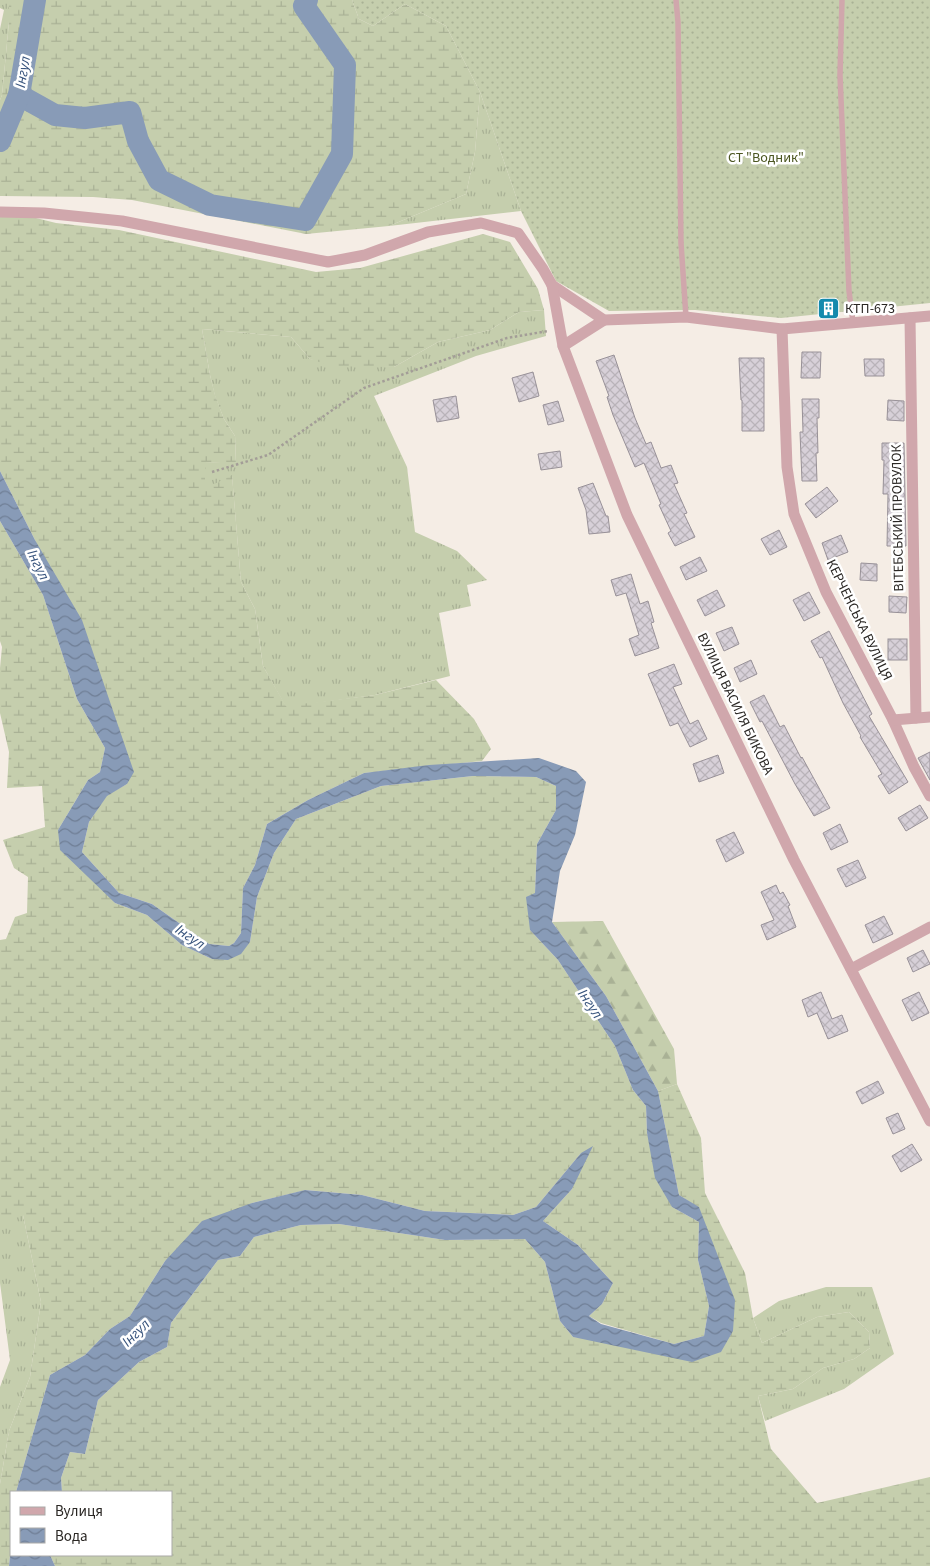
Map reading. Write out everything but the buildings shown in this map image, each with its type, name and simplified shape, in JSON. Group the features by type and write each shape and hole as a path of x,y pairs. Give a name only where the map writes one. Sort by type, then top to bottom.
{"street":[{"path":"0,212 44,213 122,221 328,262 365,255 428,232 481,223 518,233 552,285 604,320"},
{"name":"ВУЛИЦЯ ВАСИЛЯ БИКОВА","path":"552,285 562,346 627,515 794,860 930,1121"},
{"path":"562,346 604,320 686,318 782,329 930,316"},
{"name":"ВІТЕБСЬКИЙ ПРОВУЛОК","path":"910,318 916,718"},
{"name":"КЕРЧЕНСЬКА ВУЛИЦЯ","path":"782,329 787,467 794,514 826,592 893,720 930,796"},
{"path":"893,720 930,717"},
{"path":"851,969 930,927"}],"lane":[{"path":"676,0 678,22 681,243 686,318"},
{"path":"842,0 840,75 849,291 853,322"}],"path":[{"path":"212,472 268,455 364,388 507,338 560,329"}],"green space":[{"path":"0,0 9,0 9,22 0,100 0,29 4,10 0,8"},
{"path":"9,0 352,0 359,19 373,26 405,4 446,26 480,92 475,152 466,194 389,226 306,234 132,200 93,197 0,196 0,100 9,22"},
{"name":"СТ \"Водник\"","path":"352,0 930,0 930,303 781,318 695,310 609,311 556,281 521,211 480,92 446,26 405,4 373,26 359,19"},
{"path":"480,92 521,211 389,226 466,194 475,152"},
{"path":"0,217 32,217 56,223 119,230 316,272 360,268 483,234 510,242 538,289 544,310 519,312 490,330 438,342 394,367 332,366 310,359 291,337 202,329 215,395 224,419 235,436 236,464 205,462 205,489 232,475 241,582 255,609 263,666 286,706 375,695 436,680 474,719 491,749 482,761 364,773 308,800 267,824 255,865 243,888 241,933 234,943 229,946 209,944 152,904 119,893 82,852 89,822 107,795 127,784 35,540 0,471"},
{"path":"544,310 546,336 476,356 374,396 407,467 415,532 457,551 487,580 467,585 471,606 439,613 450,676 375,695 286,707 263,666 255,609 241,582 232,476 205,490 205,462 236,463 235,436 224,419 215,396 202,329 291,337 310,359 394,367 438,342 490,330 519,312"},
{"path":"0,521 43,595 77,699 105,748 100,772 88,780 58,830 115,903 147,915 182,945 212,959 250,942 257,897 274,853 296,819 381,786 473,776 536,777 556,786 556,810 537,844 535,893 530,930 558,960 615,1046 633,1090 646,1106 647,1133 672,1207 699,1222 698,1260 709,1306 704,1336 674,1344 601,1323 589,1316 602,1304 613,1283 578,1245 543,1221 572,1189 581,1153 536,1207 513,1215 425,1211 362,1195 306,1190 252,1203 165,1261 130,1316 110,1329 85,1355 50,1375 16,1491 10,1491 9,1566 0,1566 0,1484 9,1431 30,1377 41,1302 23,1215 0,1215 0,940 6,939 15,917 27,913 28,877 14,868 3,840 45,827 42,786 7,788 9,752 0,713 2,647 0,641"},
{"path":"603,921 674,1049 677,1084 658,1091 606,996 552,922"},
{"path":"677,1084 701,1138 705,1193 745,1273 753,1318 762,1343 817,1317 849,1312 869,1332 870,1348 854,1359 823,1368 793,1389 758,1396 771,1449 817,1503 930,1477 930,1566 55,1566 50,1556 172,1556 172,1491 62,1491 61,1478 70,1452 85,1454 98,1400 139,1362 167,1347 171,1323 218,1260 240,1256 254,1237 301,1225 339,1224 445,1240 525,1239 545,1262 560,1321 573,1337 721,1352 699,1208 679,1195 658,1091"},
{"path":"0,1215 23,1215 41,1302 30,1377 9,1431 0,1484 0,1387 10,1360 0,1283"},
{"path":"826,1287 872,1287 894,1354 844,1389 765,1421 758,1396 793,1389 823,1368 854,1359 870,1348 869,1332 849,1312 817,1317 762,1343 753,1318 779,1301"}],"water":[{"path":"0,471 35,540 82,620 134,772 127,784 107,796 89,822 82,852 119,893 152,904 209,944 229,946 234,943 241,933 243,888 255,865 267,824 308,800 364,773 429,765 539,758 576,771 586,782 575,835 560,871 552,922 606,996 658,1091 679,1195 699,1207 735,1300 733,1331 721,1352 692,1362 573,1337 560,1321 545,1262 525,1239 445,1240 339,1224 301,1225 254,1237 240,1256 218,1260 171,1323 167,1347 139,1362 98,1400 85,1454 70,1452 61,1478 62,1491 16,1491 50,1375 85,1355 110,1329 130,1316 165,1261 202,1221 252,1203 305,1190 362,1195 425,1211 513,1215 536,1207 581,1153 593,1146 572,1189 543,1221 578,1245 613,1283 602,1304 589,1316 601,1324 674,1344 704,1336 709,1306 698,1260 699,1222 672,1207 655,1178 647,1133 646,1106 633,1090 615,1046 558,960 530,930 526,897 535,893 537,844 556,810 556,786 536,777 473,776 381,786 296,819 274,853 257,897 250,942 241,954 228,960 212,959 182,945 147,915 115,903 60,850 58,830 88,780 100,772 105,748 77,699 43,595 0,521"},
{"path":"10,1556 50,1556 55,1566 9,1566"}],"waterway":[{"name":"Інгул","path":"0,141 19,95 35,0"},
{"path":"19,95 55,115 85,118 130,112 138,141 159,180 210,205 305,220 342,154 345,65 304,6 307,0"}],"place":[{"name":"КТП-673","path":"829,309"}]}
